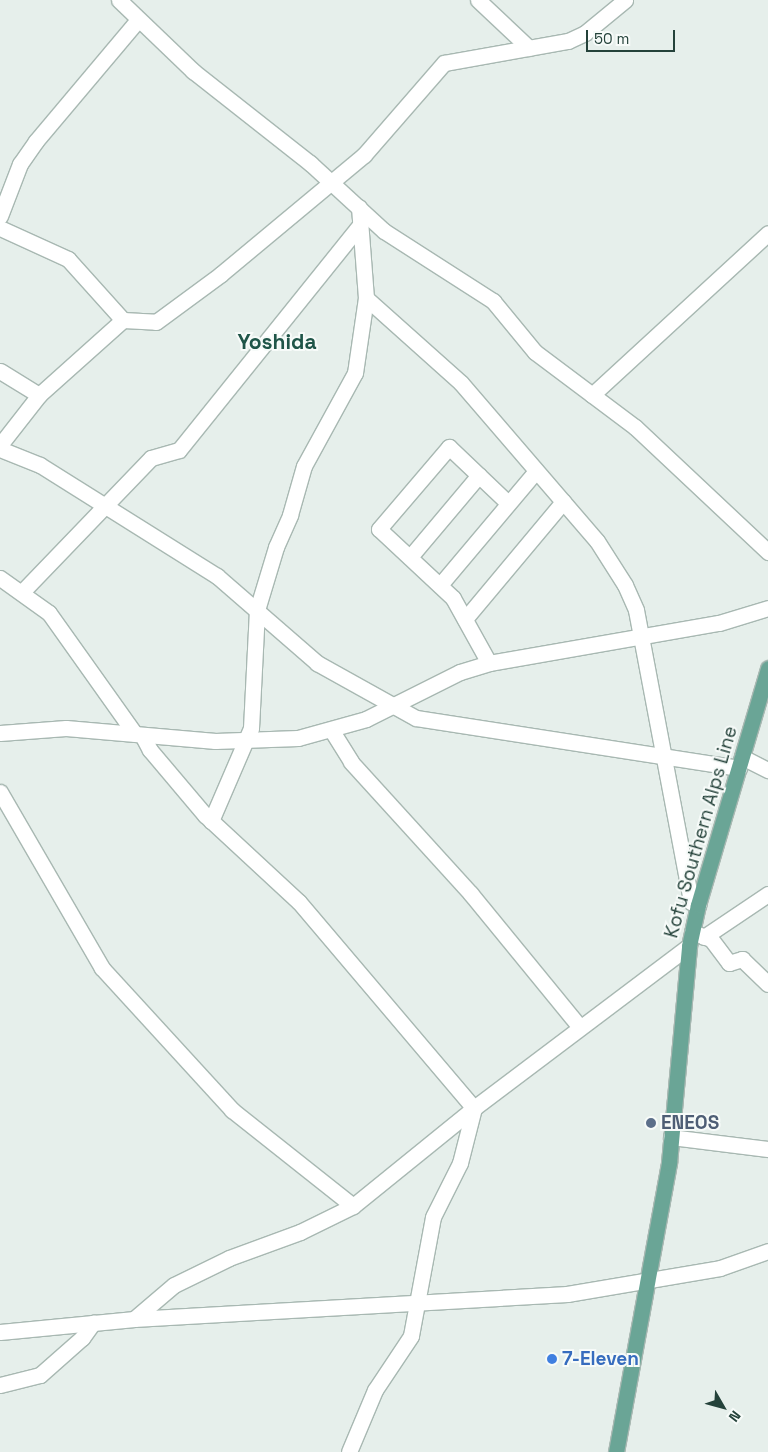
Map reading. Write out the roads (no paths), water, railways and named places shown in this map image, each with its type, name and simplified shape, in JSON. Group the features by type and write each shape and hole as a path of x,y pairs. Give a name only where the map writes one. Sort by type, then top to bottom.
{"main road":[{"name":"Kofu Southern Alps Line","path":"616,1452 671,1137 698,905 768,668"}],"street":[{"path":"119,0 193,71 331,182 384,231 479,289 493,301 535,352 635,427 768,552"},
{"path":"478,0 529,48"},
{"path":"0,228 68,259 123,320 156,322 222,274 364,155 444,63 568,41 586,33 625,0"},
{"path":"0,216 20,164 36,141 138,20"},
{"path":"211,821 248,742 254,713 257,610 304,466 355,373 366,298 359,207"},
{"path":"22,592 151,458 179,450 360,224"},
{"path":"592,396 768,233"},
{"path":"366,298 461,383 597,541 625,585 636,610 691,902 698,905"},
{"path":"0,445 39,395 123,320"},
{"path":"0,370 39,395"},
{"path":"489,663 453,598 379,528 449,447 507,502"},
{"path":"0,449 40,466 217,576 335,675 395,705 416,718 479,730 664,757 741,763 768,770"},
{"path":"440,585 507,502 536,471"},
{"path":"410,557 479,475"},
{"path":"465,619 563,502"},
{"path":"0,578 22,592 54,620 150,750 211,821 299,902 474,1108"},
{"path":"0,733 66,728 248,742 298,738 332,731 395,705 460,672 489,663 719,623 768,608"},
{"path":"332,731 351,762 471,894 580,1027"},
{"path":"0,792 102,968 232,1110 353,1206"},
{"path":"134,1319 174,1285 229,1258 300,1232 353,1206 474,1108 695,938 768,894"},
{"path":"695,938 711,940 730,963 742,959 768,984"},
{"path":"350,1452 375,1390 411,1336 419,1303 433,1217 460,1163 474,1108"},
{"path":"671,1137 768,1150"},
{"path":"0,1332 134,1319 567,1294 720,1268 768,1251"},
{"path":"0,1385 40,1375 82,1338 93,1323"}],"place":[{"name":"ENEOS","path":"651,1123"},
{"name":"7-Eleven","path":"552,1359"}],"district":[{"name":"Yoshida","path":"277,342"}]}
